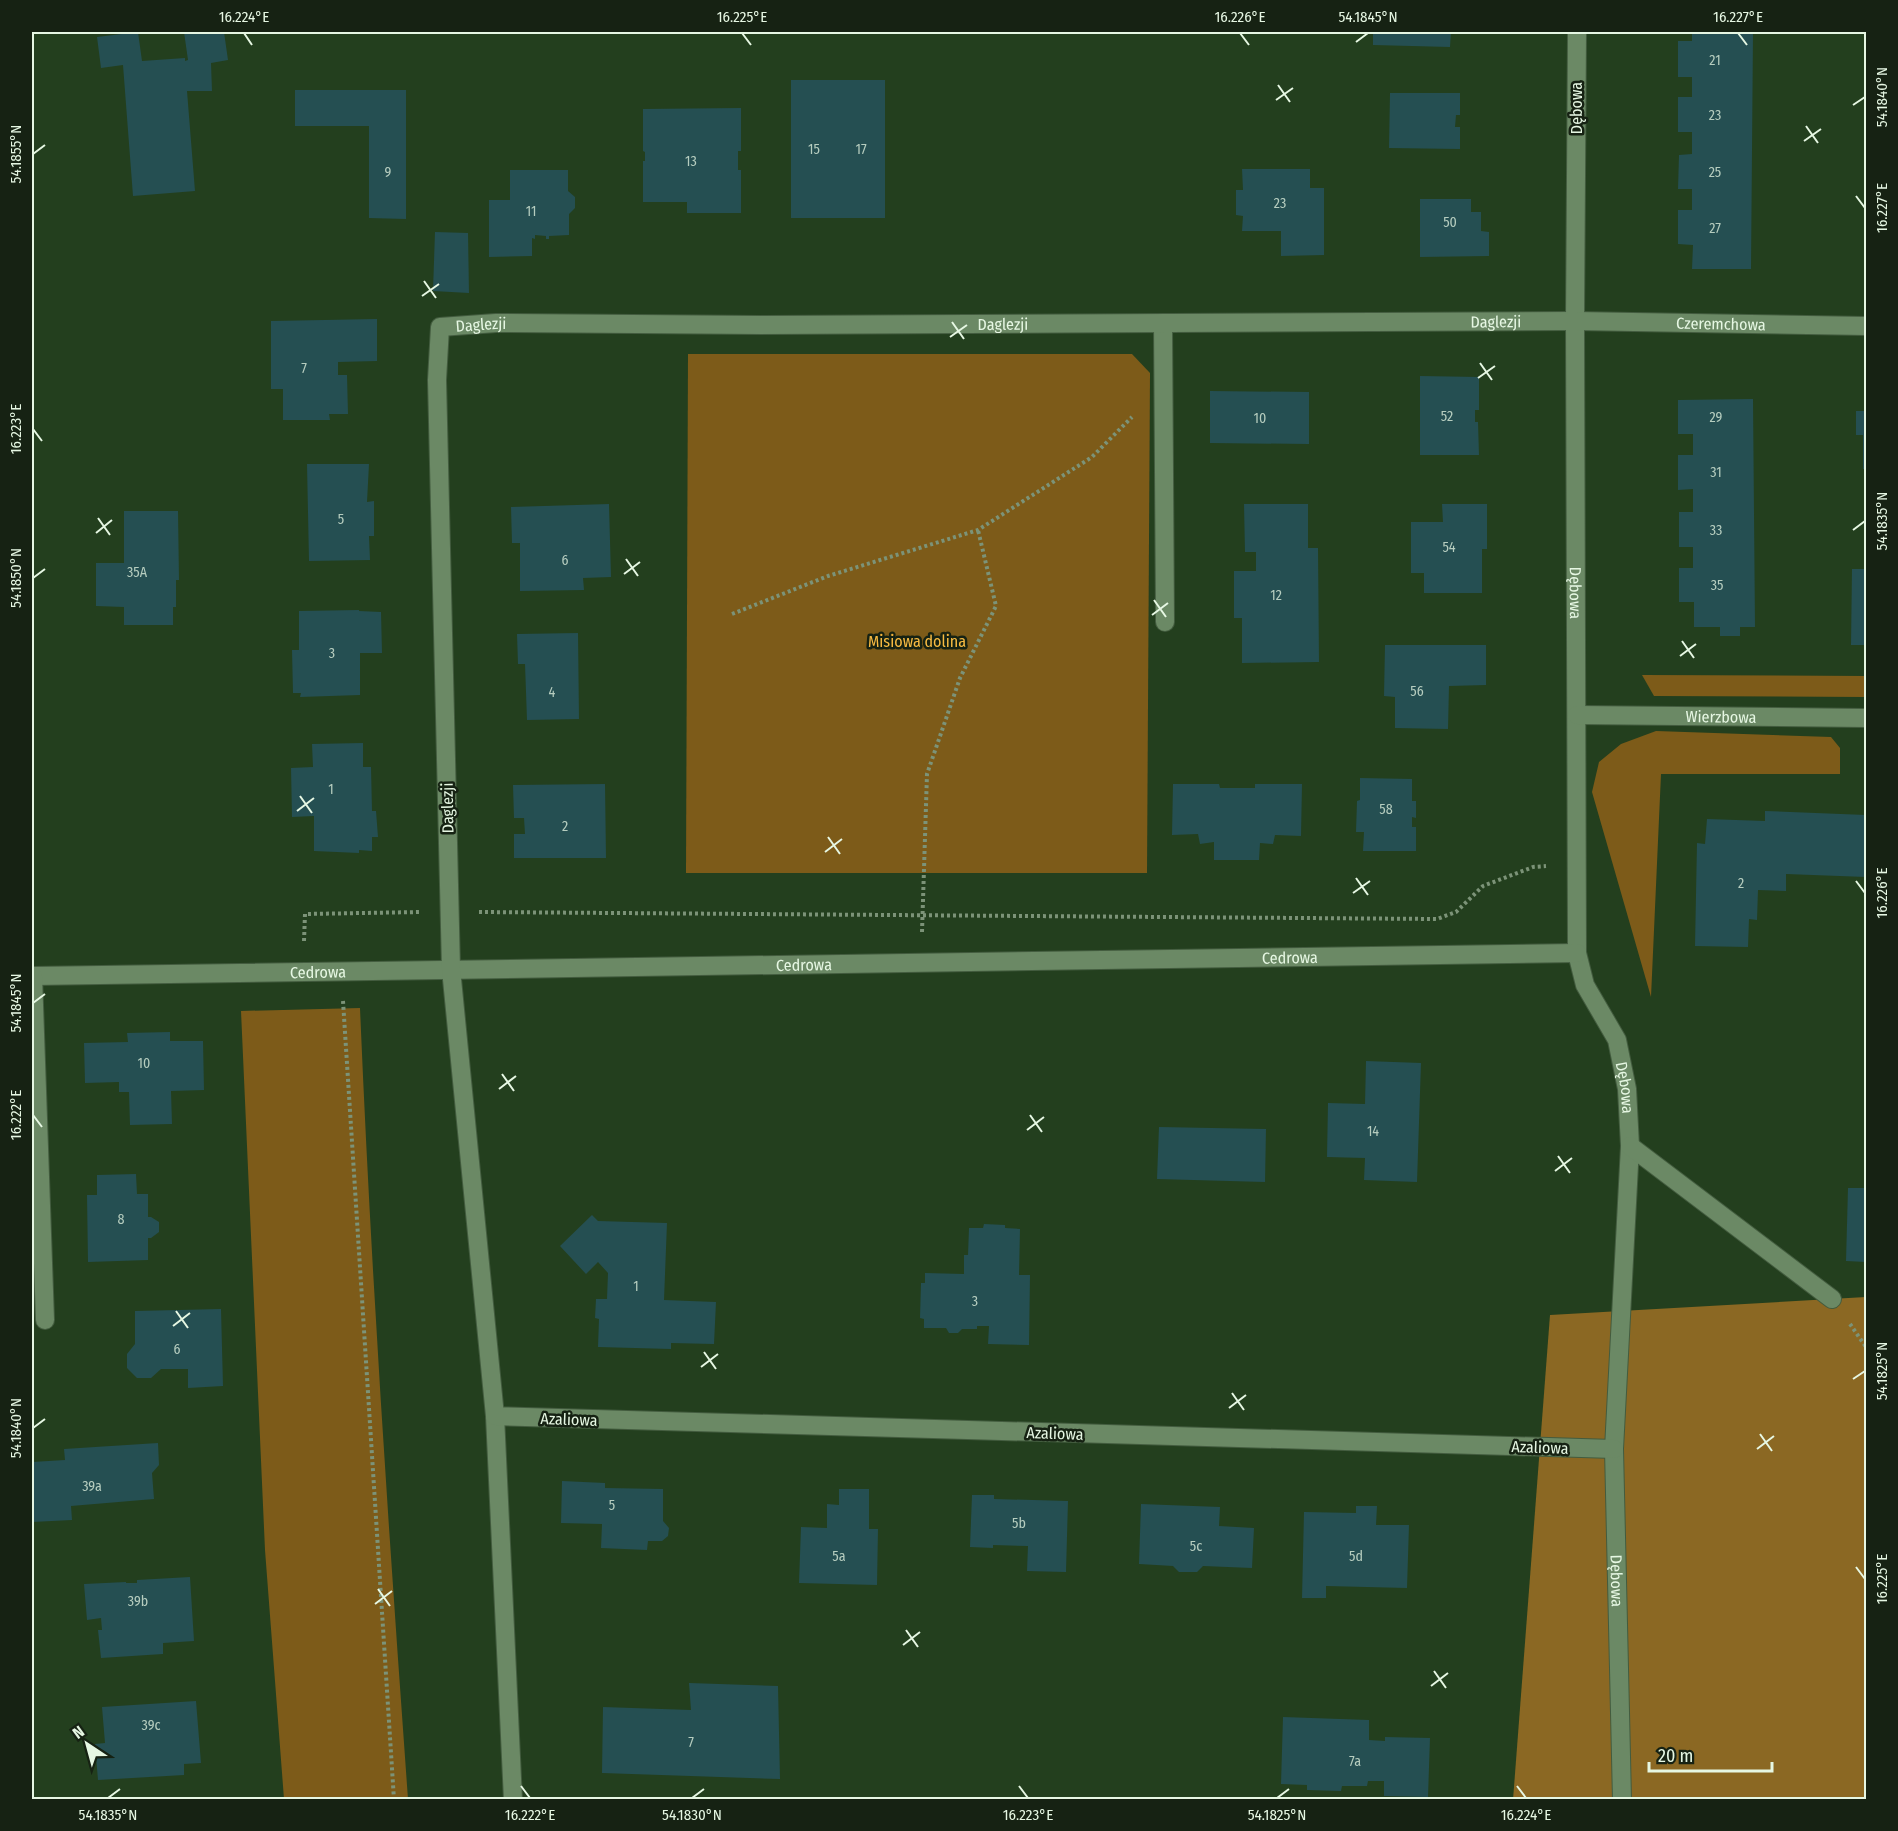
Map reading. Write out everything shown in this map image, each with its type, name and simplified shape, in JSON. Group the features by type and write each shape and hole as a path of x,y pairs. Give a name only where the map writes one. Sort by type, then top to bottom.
{"street":[{"name":"Dębowa","path":"1576,32 1577,953 1585,985 1617,1041 1627,1089 1630,1146 1614,1449 1622,1800"},
{"name":"Daglezji","path":"451,969 437,380 440,327 496,323 761,325 1575,321"},
{"name":"Czeremchowa","path":"1575,321 1866,326"},
{"path":"1163,323 1166,622"},
{"name":"Wierzbowa","path":"1577,715 1866,718"},
{"name":"Cedrowa","path":"32,976 1577,953"},
{"path":"451,969 495,1416 513,1800"},
{"path":"32,976 45,1320"},
{"path":"1630,1146 1832,1299"},
{"name":"Azaliowa","path":"495,1416 1614,1449"}],"path":[{"path":"732,614 828,576 978,530 1092,457 1150,399 1164,398"},
{"path":"921,962 927,774 960,678 996,606 978,530"},
{"path":"303,971 305,914 449,912 1437,919 1456,912 1484,886 1513,874 1533,867 1577,865"},
{"path":"339,971 344,1008 393,1800"}],"green space":[{"name":"Misiowa dolina","path":"688,354 1132,354 1150,373 1147,873 686,873"},
{"path":"1642,675 1866,676 1866,697 1654,696"},
{"path":"1656,731 1831,737 1840,748 1840,774 1661,774 1651,997 1592,792 1599,762 1621,744"},
{"path":"360,1008 381,1404 408,1799 284,1799 265,1550 241,1011"}],"shaded area":[{"path":"1866,1297 1866,1799 1513,1800 1550,1315"}],"building":[{"path":"138,32 142,61 185,58 185,61 188,60 184,32 224,32 228,60 211,63 212,91 187,91 195,191 133,196 123,65 101,68 97,37"},
{"path":"1373,32 1451,32 1450,47 1373,45"},
{"path":"1692,32 1753,32 1751,269 1692,269 1693,245 1678,244 1678,210 1692,210 1692,189 1678,189 1679,155 1692,154 1692,132 1678,132 1678,97 1692,97 1692,77 1678,77 1678,41 1692,41"},
{"path":"791,80 885,80 885,218 791,218"},
{"path":"295,90 406,90 406,219 369,218 369,126 295,126"},
{"path":"1390,93 1460,93 1460,115 1456,115 1455,127 1460,127 1460,149 1389,148"},
{"path":"741,108 741,151 738,151 738,170 741,170 741,213 687,213 687,202 643,202 645,152 643,151 643,109"},
{"path":"1242,169 1310,169 1310,188 1324,188 1324,255 1281,256 1281,231 1242,231 1243,216 1236,215 1236,190 1243,190"},
{"path":"510,170 568,170 568,191 575,197 575,208 569,214 569,235 549,236 549,239 546,239 546,236 535,235 535,239 532,238 532,256 489,257 489,200 510,200"},
{"path":"1420,199 1471,199 1471,212 1481,212 1481,231 1489,232 1489,256 1420,257"},
{"path":"435,232 468,233 469,293 433,291"},
{"path":"377,319 377,361 338,362 338,375 347,375 348,414 329,414 330,420 283,420 283,389 271,389 271,321"},
{"path":"1420,376 1479,377 1479,410 1475,410 1475,422 1478,422 1479,455 1420,455"},
{"path":"1865,390 1866,469 1863,469 1863,435 1856,435 1856,411 1864,411"},
{"path":"1210,391 1309,392 1309,444 1210,443"},
{"path":"1753,399 1755,627 1740,627 1740,636 1720,636 1720,627 1694,627 1694,602 1679,602 1679,568 1693,568 1693,547 1679,547 1679,512 1693,512 1693,489 1678,490 1678,455 1693,455 1693,434 1678,434 1678,400"},
{"path":"307,464 369,464 367,502 374,501 374,536 369,536 370,560 309,561"},
{"path":"609,504 611,577 583,578 584,590 520,591 520,543 512,543 511,507"},
{"path":"1244,504 1308,504 1308,548 1318,548 1319,662 1242,663 1242,618 1234,618 1234,571 1256,571 1256,552 1245,552"},
{"path":"1442,504 1487,504 1487,549 1482,549 1482,593 1424,593 1424,573 1411,573 1411,522 1443,522"},
{"path":"124,511 178,511 179,580 176,580 173,625 124,625 124,607 96,606 96,563 124,563"},
{"path":"1852,569 1866,569 1866,645 1851,645"},
{"path":"299,611 381,612 382,653 360,653 360,695 300,697 301,693 293,693 292,650 299,650"},
{"path":"578,633 579,719 527,720 525,664 518,664 517,634"},
{"path":"1385,645 1486,645 1486,685 1449,686 1448,729 1395,728 1395,697 1384,696"},
{"path":"363,743 363,767 371,767 372,811 376,811 378,837 372,837 372,851 359,850 359,853 314,851 314,816 292,817 291,768 313,767 312,744"},
{"path":"1360,778 1412,779 1412,801 1416,801 1416,818 1412,817 1412,827 1416,827 1416,851 1363,851 1364,832 1356,832"},
{"path":"605,784 606,858 514,858 514,834 525,834 524,818 514,818 513,785"},
{"path":"1173,784 1219,784 1220,788 1255,788 1255,784 1302,784 1301,836 1275,835 1273,844 1260,843 1259,860 1214,860 1214,842 1200,844 1198,834 1172,835"},
{"path":"1765,811 1866,815 1866,877 1786,874 1786,891 1758,890 1757,920 1749,919 1748,947 1695,946 1697,843 1705,844 1707,819 1765,821"},
{"path":"170,1032 170,1041 203,1041 204,1090 171,1091 172,1124 130,1125 129,1092 119,1092 119,1082 85,1083 84,1043 128,1042 127,1033"},
{"path":"1366,1061 1421,1063 1417,1182 1364,1180 1365,1158 1327,1157 1328,1103 1365,1104"},
{"path":"1159,1127 1266,1129 1265,1182 1157,1179"},
{"path":"136,1174 137,1194 148,1194 148,1217 159,1222 159,1232 148,1238 148,1260 88,1262 87,1195 97,1195 97,1175"},
{"path":"1848,1188 1866,1188 1866,1262 1846,1261"},
{"path":"592,1215 598,1221 667,1223 664,1300 716,1302 714,1344 671,1343 671,1349 598,1347 599,1319 595,1318 596,1299 607,1299 608,1273 598,1262 586,1274 560,1246"},
{"path":"984,1224 1005,1225 1005,1228 1020,1229 1019,1275 1030,1275 1029,1345 988,1344 989,1326 977,1326 977,1329 962,1329 958,1333 949,1333 946,1328 924,1328 924,1319 920,1318 921,1283 925,1283 925,1273 964,1274 964,1255 968,1255 969,1228 983,1228"},
{"path":"221,1309 223,1386 188,1388 188,1369 161,1369 151,1378 137,1378 127,1368 127,1354 135,1344 135,1311"},
{"path":"158,1443 159,1465 152,1473 154,1499 71,1506 72,1520 32,1522 32,1462 65,1460 64,1449"},
{"path":"562,1481 605,1483 605,1488 663,1489 663,1521 669,1528 668,1536 662,1541 648,1541 647,1550 601,1548 602,1524 561,1523"},
{"path":"839,1489 869,1489 869,1529 878,1529 877,1585 799,1583 801,1527 827,1528 827,1504 839,1505"},
{"path":"972,1495 994,1495 994,1499 1068,1501 1066,1572 1027,1571 1028,1546 970,1547"},
{"path":"1141,1504 1220,1507 1219,1526 1254,1528 1252,1568 1203,1566 1197,1572 1179,1572 1173,1566 1139,1564"},
{"path":"1356,1506 1377,1506 1376,1525 1409,1525 1407,1588 1326,1586 1326,1598 1302,1598 1304,1512 1356,1513"},
{"path":"190,1577 194,1641 163,1643 163,1654 101,1658 98,1630 102,1630 101,1618 87,1620 84,1584 137,1583 137,1580"},
{"path":"689,1683 778,1686 780,1779 602,1773 603,1707 691,1710"},
{"path":"196,1701 201,1763 184,1764 184,1775 98,1780 95,1744 105,1743 102,1707"},
{"path":"1283,1717 1369,1720 1369,1740 1385,1741 1385,1737 1430,1738 1428,1797 1384,1796 1384,1781 1368,1781 1367,1786 1342,1786 1341,1791 1307,1790 1307,1785 1281,1784"}]}
